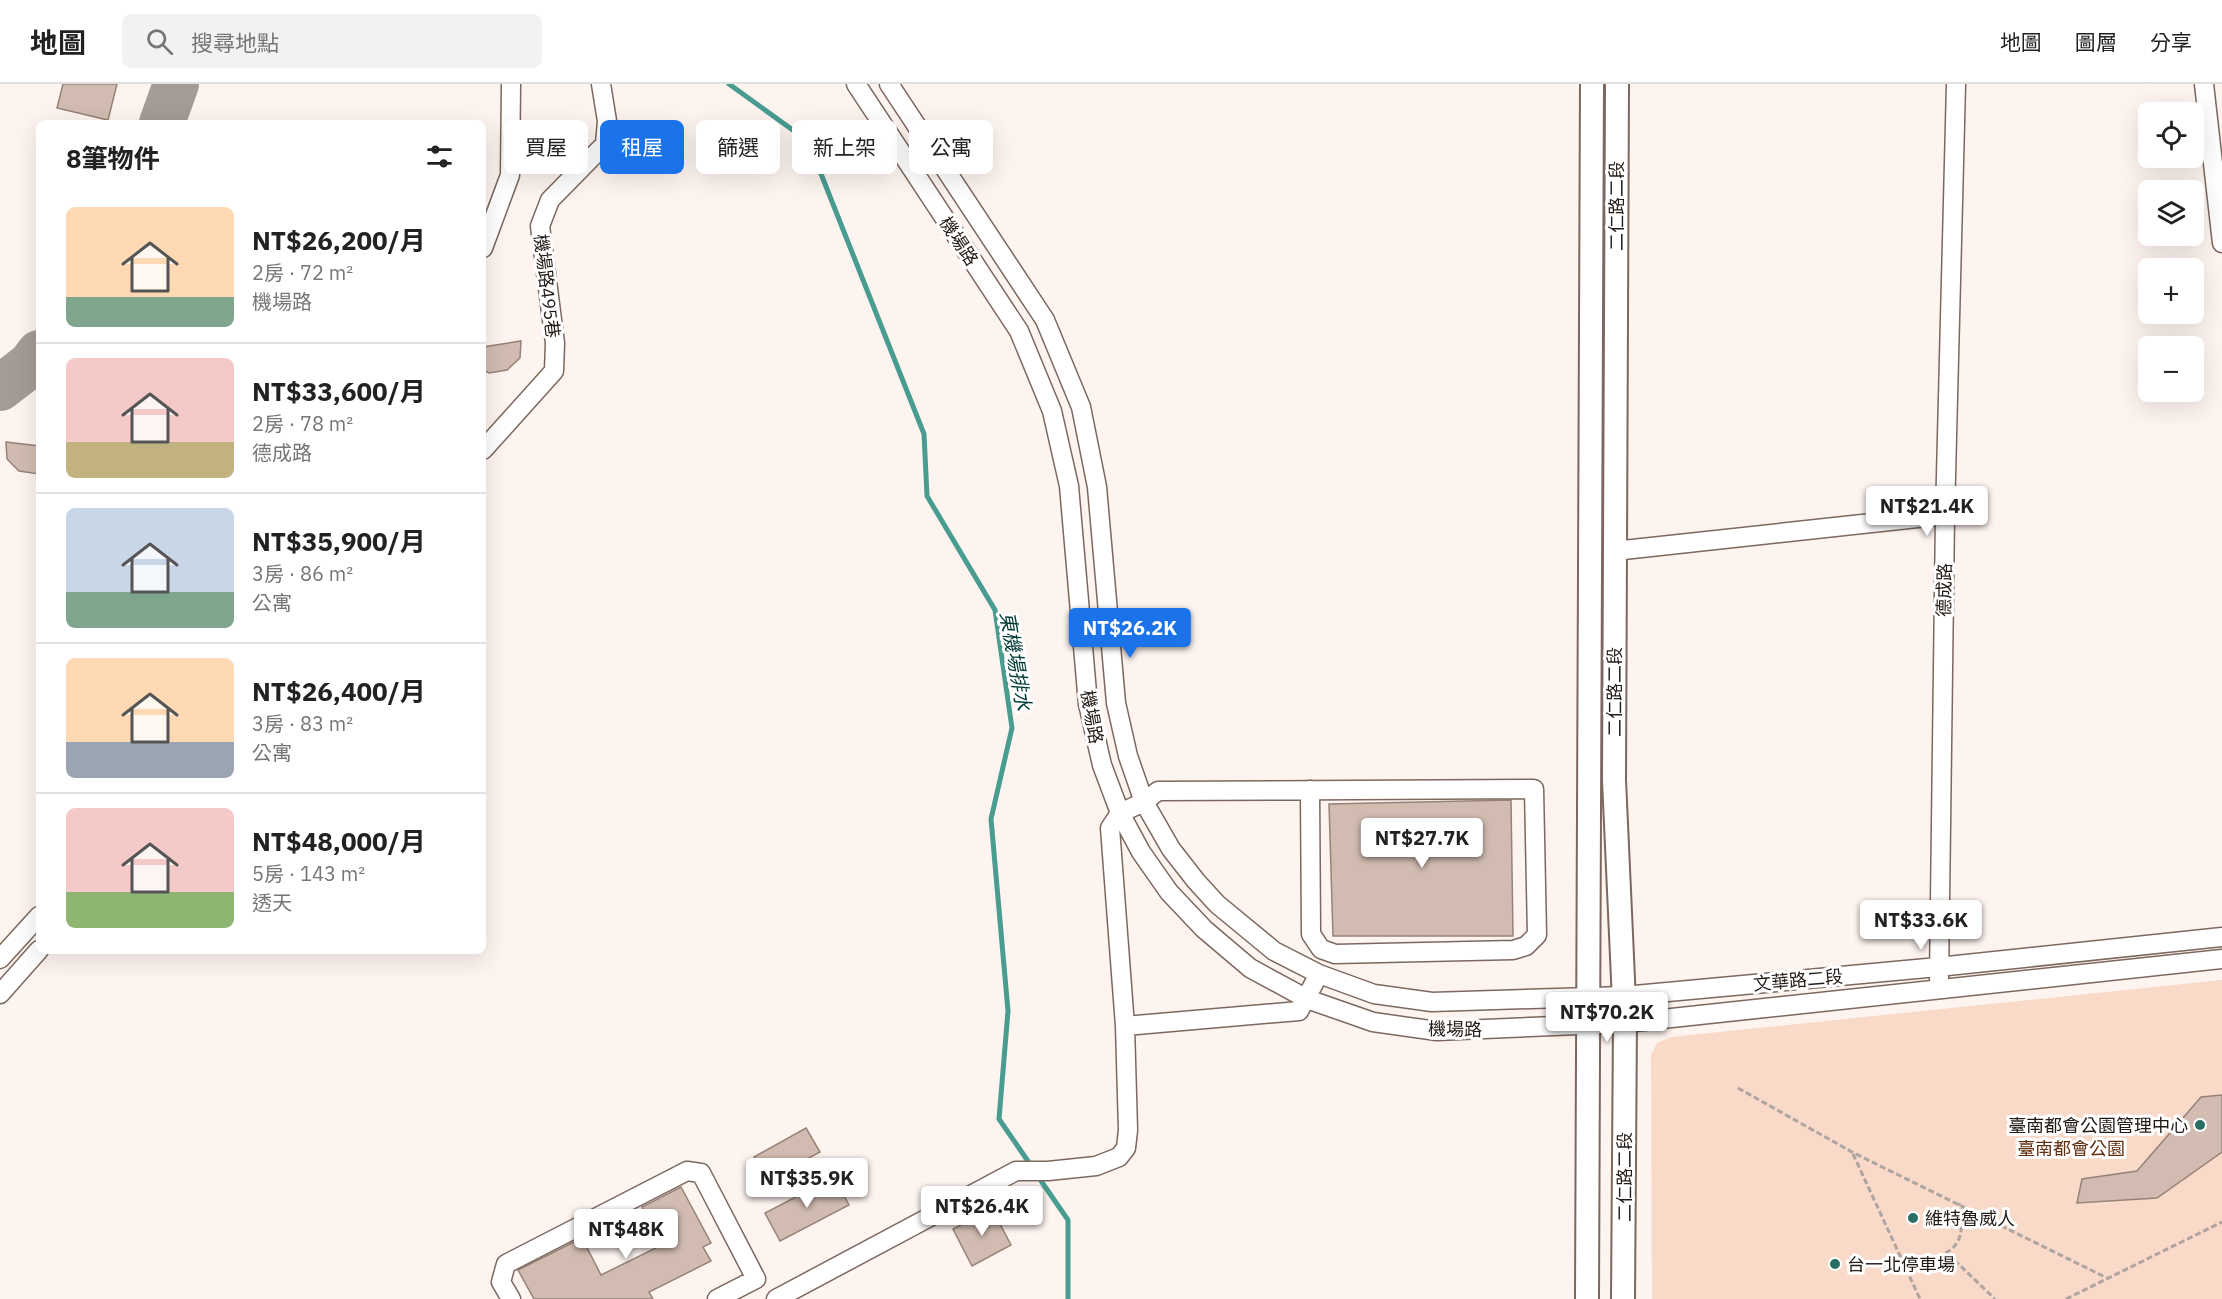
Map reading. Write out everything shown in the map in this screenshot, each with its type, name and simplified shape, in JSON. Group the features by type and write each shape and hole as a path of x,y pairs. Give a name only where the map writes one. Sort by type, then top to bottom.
{"main road":[{"name":"二仁路二段","path":"1587,1299 1592,84"},
{"name":"二仁路二段","path":"1617,84 1614,780 1625,1023 1623,1299"}],"street":[{"path":"486,240 510,175 512,84"},
{"name":"機場路495巷","path":"486,447 554,371 555,343 540,226 550,200 605,144 607,121 601,84"},
{"name":"機場路","path":"856,84 1019,331 1052,411 1069,486 1088,704 1102,765 1120,813 1141,852 1169,892 1204,929 1250,968 1307,999 1373,1022 1437,1031 1625,1023"},
{"name":"機場路","path":"889,84 1045,320 1081,407 1097,487 1116,703 1128,756 1144,802 1171,849 1196,881 1217,904 1274,951 1318,974 1374,994 1432,1002 1624,996"},
{"name":"德成路","path":"1940,988 1938,967 1945,515 1956,84"},
{"path":"2204,84 2222,243"},
{"path":"1614,551 1945,515"},
{"path":"776,1299 1016,1171 1048,1171 1096,1166 1119,1157 1126,1148 1128,1130 1125,1026 1110,828 1120,813 1144,802 1158,791 1310,790 1534,789 1537,935 1526,946 1513,950 1335,954 1321,949 1311,934 1310,790"},
{"path":"0,959 36,919"},
{"name":"文華路二段","path":"1624,996 1938,967 2222,937"},
{"path":"0,994 36,953"},
{"name":"文華路二段","path":"1625,1023 2222,959"},
{"path":"1125,1026 1299,1011 1318,974"},
{"path":"511,1299 501,1282 506,1264 687,1171 701,1173 756,1279 717,1299"}],"path":[{"path":"1738,1088 1852,1152 2107,1278"},
{"path":"1852,1152 1920,1299"},
{"path":"1902,1257 1915,1262 1948,1254 1959,1239 1963,1225 1959,1203"},
{"path":"2066,1299 2222,1222"},
{"path":"1948,1254 1995,1299"}],"green space":[{"name":"臺南都會公園","path":"2222,980 2222,1299 1652,1299 1651,1055 1657,1043 1671,1037"}],"building":[{"path":"63,84 117,84 108,120 57,108"},
{"path":"521,341 520,358 507,370 489,373 486,372 486,347"},
{"path":"6,442 36,446 36,474 19,471 7,459"},
{"path":"1511,800 1513,936 1333,936 1329,804"},
{"name":"臺南都會公園管理中心","path":"2222,1095 2222,1152 2157,1198 2077,1203 2082,1179 2137,1171 2201,1097"},
{"path":"806,1128 820,1152 767,1181 754,1157"},
{"path":"834,1177 849,1205 780,1241 765,1213"},
{"path":"681,1187 711,1243 703,1247 711,1261 649,1292 653,1299 534,1299 518,1270 582,1238 601,1275 662,1245 642,1207"},
{"path":"992,1209 1011,1245 972,1266 953,1229"}],"waterway":[{"name":"東機場排水","path":"729,84 808,141 924,434 927,496 995,610 1012,728 991,819 1008,1011 999,1119 1032,1167"},
{"name":"東機場排水","path":"1037,1175 1068,1220 1068,1299"}],"taxiway":[{"path":"163,120 176,84"},
{"path":"0,388 31,364 36,357"}],"place":[{"name":"臺南都會公園管理中心","path":"2200,1125"},
{"name":"維特魯威人","path":"1913,1218"},
{"name":"台一北停車場","path":"1835,1264"}]}
